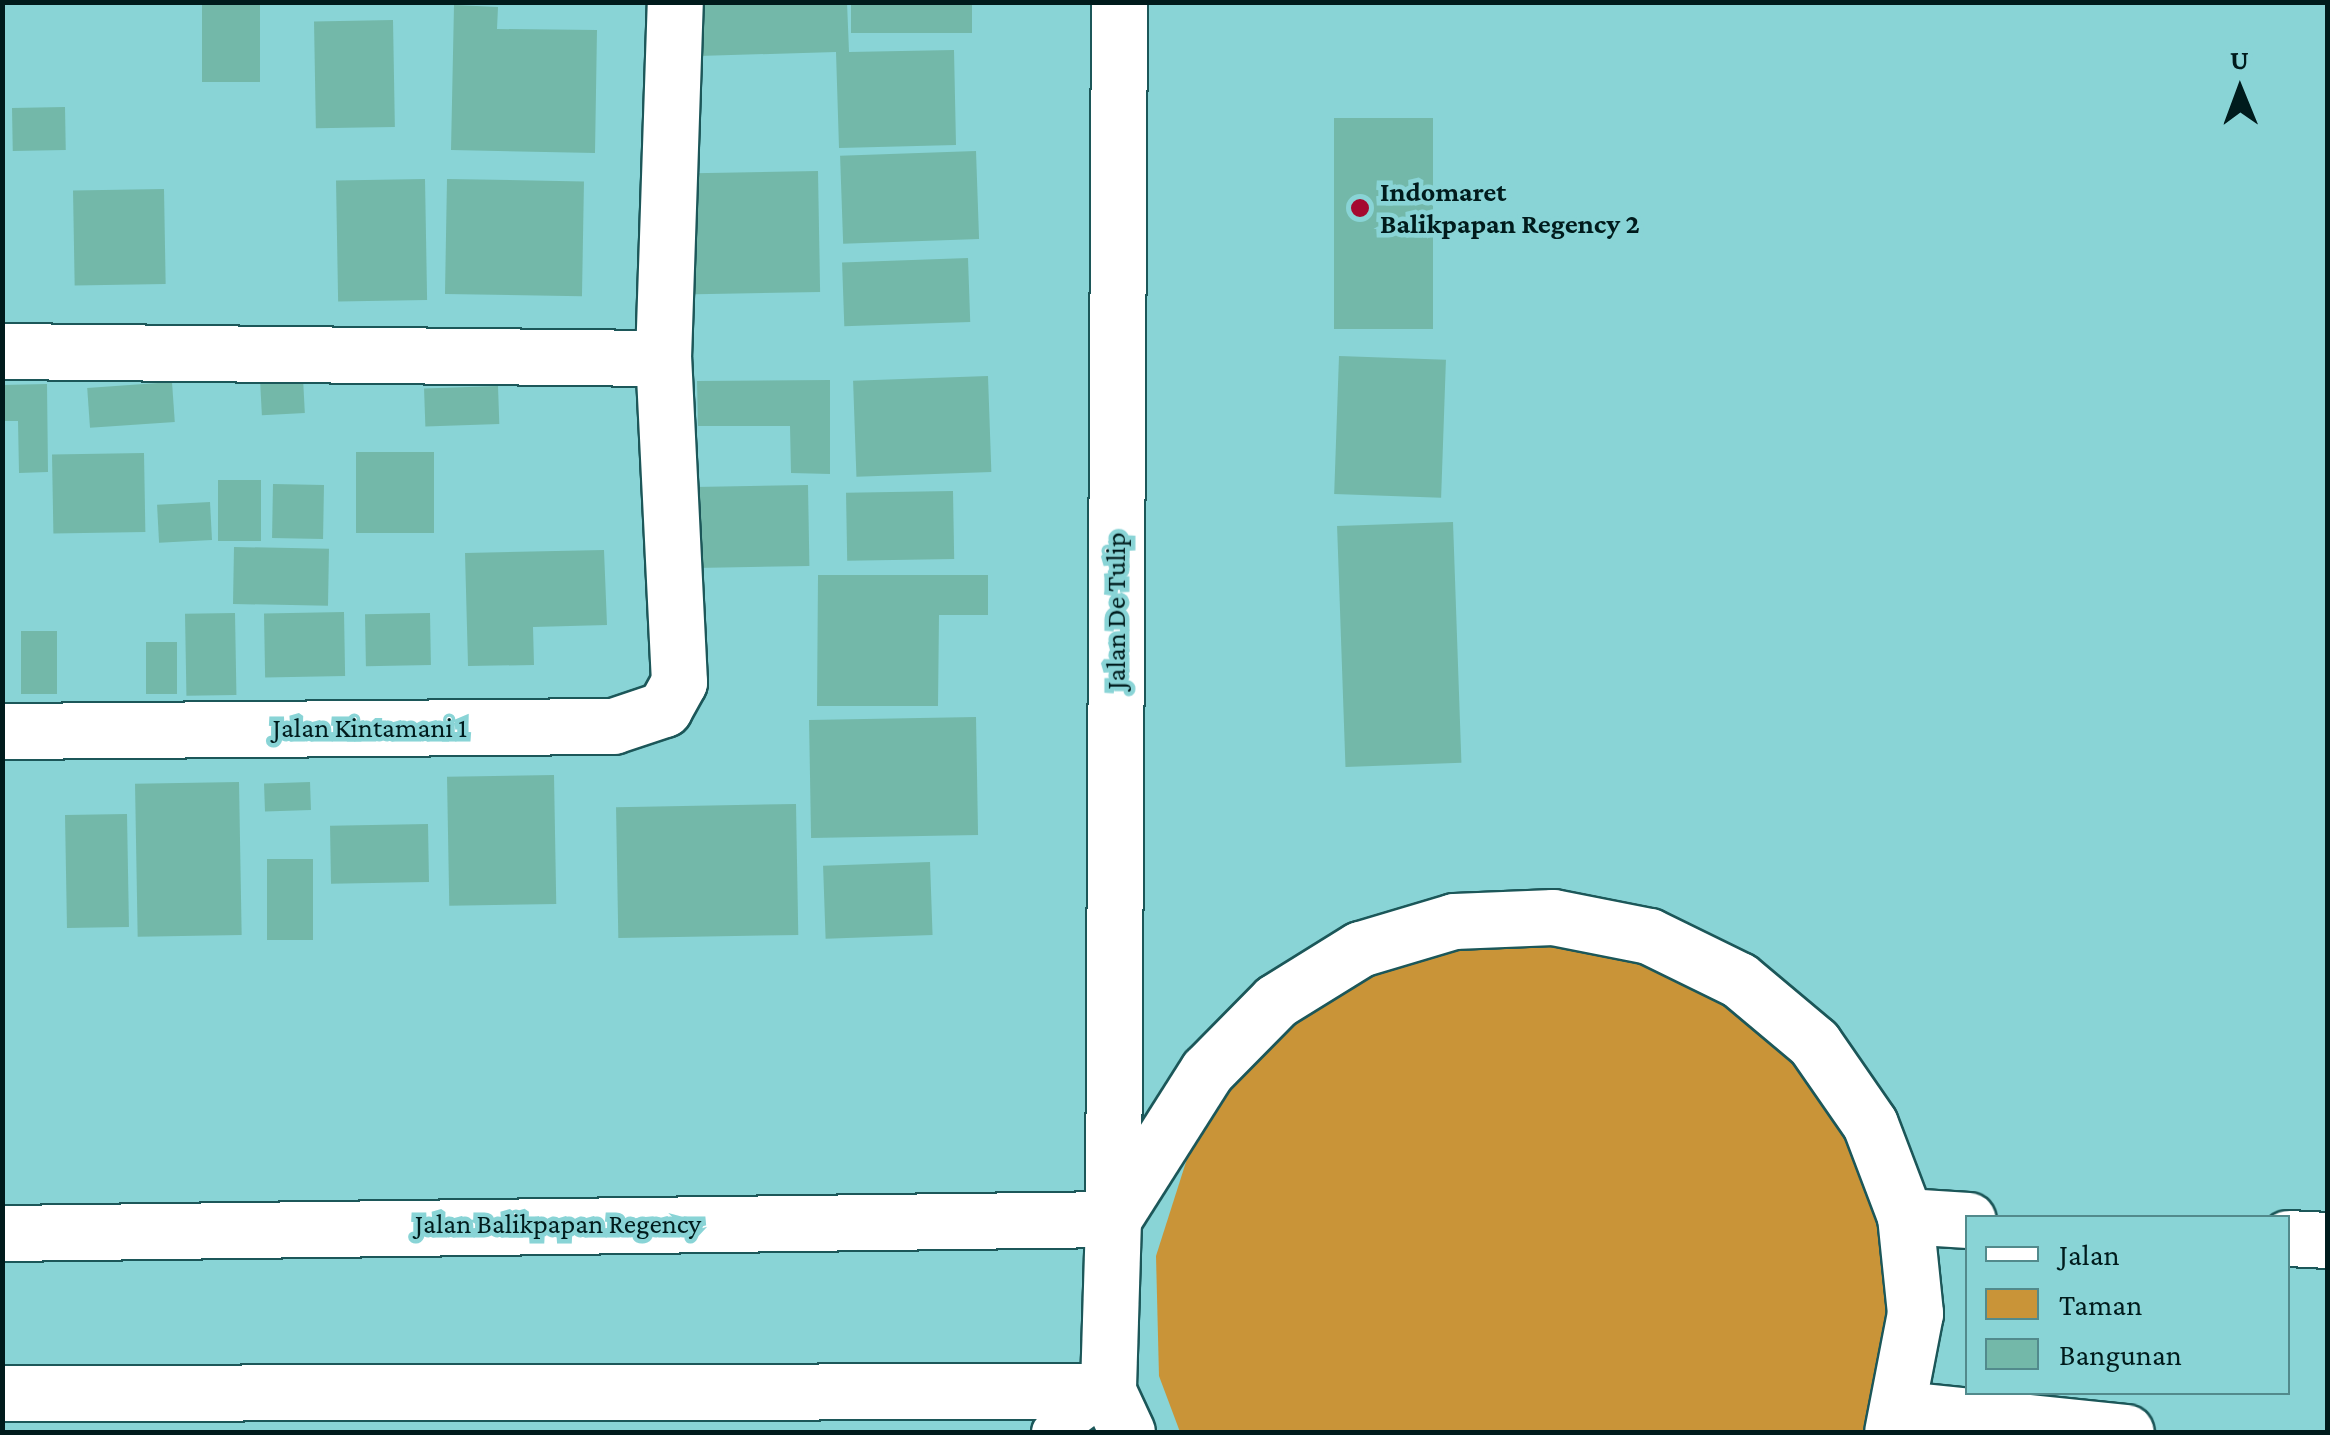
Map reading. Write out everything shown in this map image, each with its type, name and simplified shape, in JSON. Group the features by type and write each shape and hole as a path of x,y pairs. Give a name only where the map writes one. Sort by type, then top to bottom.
{"street":[{"name":"Jalan Kintamani 1","path":"2,731 613,726 664,709 679,682 673,642 662,358 675,2"},
{"name":"Jalan De Tulip","path":"1118,1412 1113,1219 1119,2"},
{"path":"2,350 662,358"},
{"path":"1113,1219 1207,1071 1276,1000 1379,944 1454,921 1554,917 1650,936 1739,980 1814,1044 1870,1124 1905,1216 1915,1313 1897,1421 2054,1408 2126,1432"},
{"path":"1905,1216 1965,1220"},
{"name":"Jalan Balikpapan Regency","path":"2,1232 1113,1219"},
{"path":"2290,1238 2328,1240"},
{"path":"2,1393 1118,1412"}],"lane":[{"path":"1052,1432 1118,1412"}],"green space":[{"path":"1483,942 1571,943 1657,966 1735,1008 1800,1067 1850,1140 1881,1222 1891,1310 1866,1432 1180,1432 1159,1376 1156,1256 1193,1140 1265,1044 1365,975"}],"building":[{"path":"202,2 260,2 260,82 202,82"},
{"path":"697,2 847,2 849,52 954,50 956,145 839,148 836,52 698,56"},
{"path":"851,2 972,2 972,33 851,33"},
{"path":"454,5 498,7 497,29 597,30 595,153 451,150"},
{"path":"393,20 395,127 316,128 314,21"},
{"path":"65,107 66,150 13,151 12,108"},
{"path":"1334,118 1433,118 1433,329 1334,329"},
{"path":"976,151 979,239 843,244 840,156"},
{"path":"818,171 820,292 682,294 680,173"},
{"path":"425,179 427,300 338,302 336,181"},
{"path":"447,179 584,181 582,296 445,294"},
{"path":"164,189 166,284 75,286 73,191"},
{"path":"968,258 970,322 844,326 842,262"},
{"path":"1339,356 1446,360 1441,498 1334,494"},
{"path":"988,376 991,472 856,477 853,381"},
{"path":"303,378 305,413 262,415 260,380"},
{"path":"830,380 830,474 791,473 790,426 698,426 697,381"},
{"path":"172,382 175,422 90,428 87,388"},
{"path":"47,384 48,472 19,473 18,421 2,421 2,385"},
{"path":"498,386 499,424 425,427 424,389"},
{"path":"356,452 434,452 434,533 356,533"},
{"path":"144,453 145,532 53,534 52,455"},
{"path":"218,480 261,480 261,541 218,541"},
{"path":"273,484 324,485 323,539 272,538"},
{"path":"808,485 809,566 695,568 694,487"},
{"path":"953,491 954,559 847,561 846,493"},
{"path":"210,502 212,540 159,543 157,505"},
{"path":"1453,522 1461,763 1345,767 1337,526"},
{"path":"234,547 329,549 328,606 233,604"},
{"path":"604,550 607,625 533,627 534,665 468,666 465,553"},
{"path":"818,575 988,575 988,615 939,615 938,706 817,706"},
{"path":"344,612 345,676 265,677 264,613"},
{"path":"235,613 236,695 186,696 185,614"},
{"path":"430,613 431,665 366,666 365,614"},
{"path":"21,631 57,631 57,694 21,694"},
{"path":"146,642 177,642 177,694 146,694"},
{"path":"976,717 978,835 811,838 809,720"},
{"path":"554,775 556,904 449,906 447,777"},
{"path":"239,782 242,935 138,937 135,784"},
{"path":"310,782 311,810 265,812 264,784"},
{"path":"796,804 798,935 618,938 616,807"},
{"path":"127,814 129,927 67,928 65,815"},
{"path":"428,824 429,882 331,884 330,826"},
{"path":"267,859 313,859 313,940 267,940"},
{"path":"930,862 933,935 826,939 823,866"}],"place":[{"name":"Indomaret Balikpapan Regency 2","path":"1360,208"}]}
